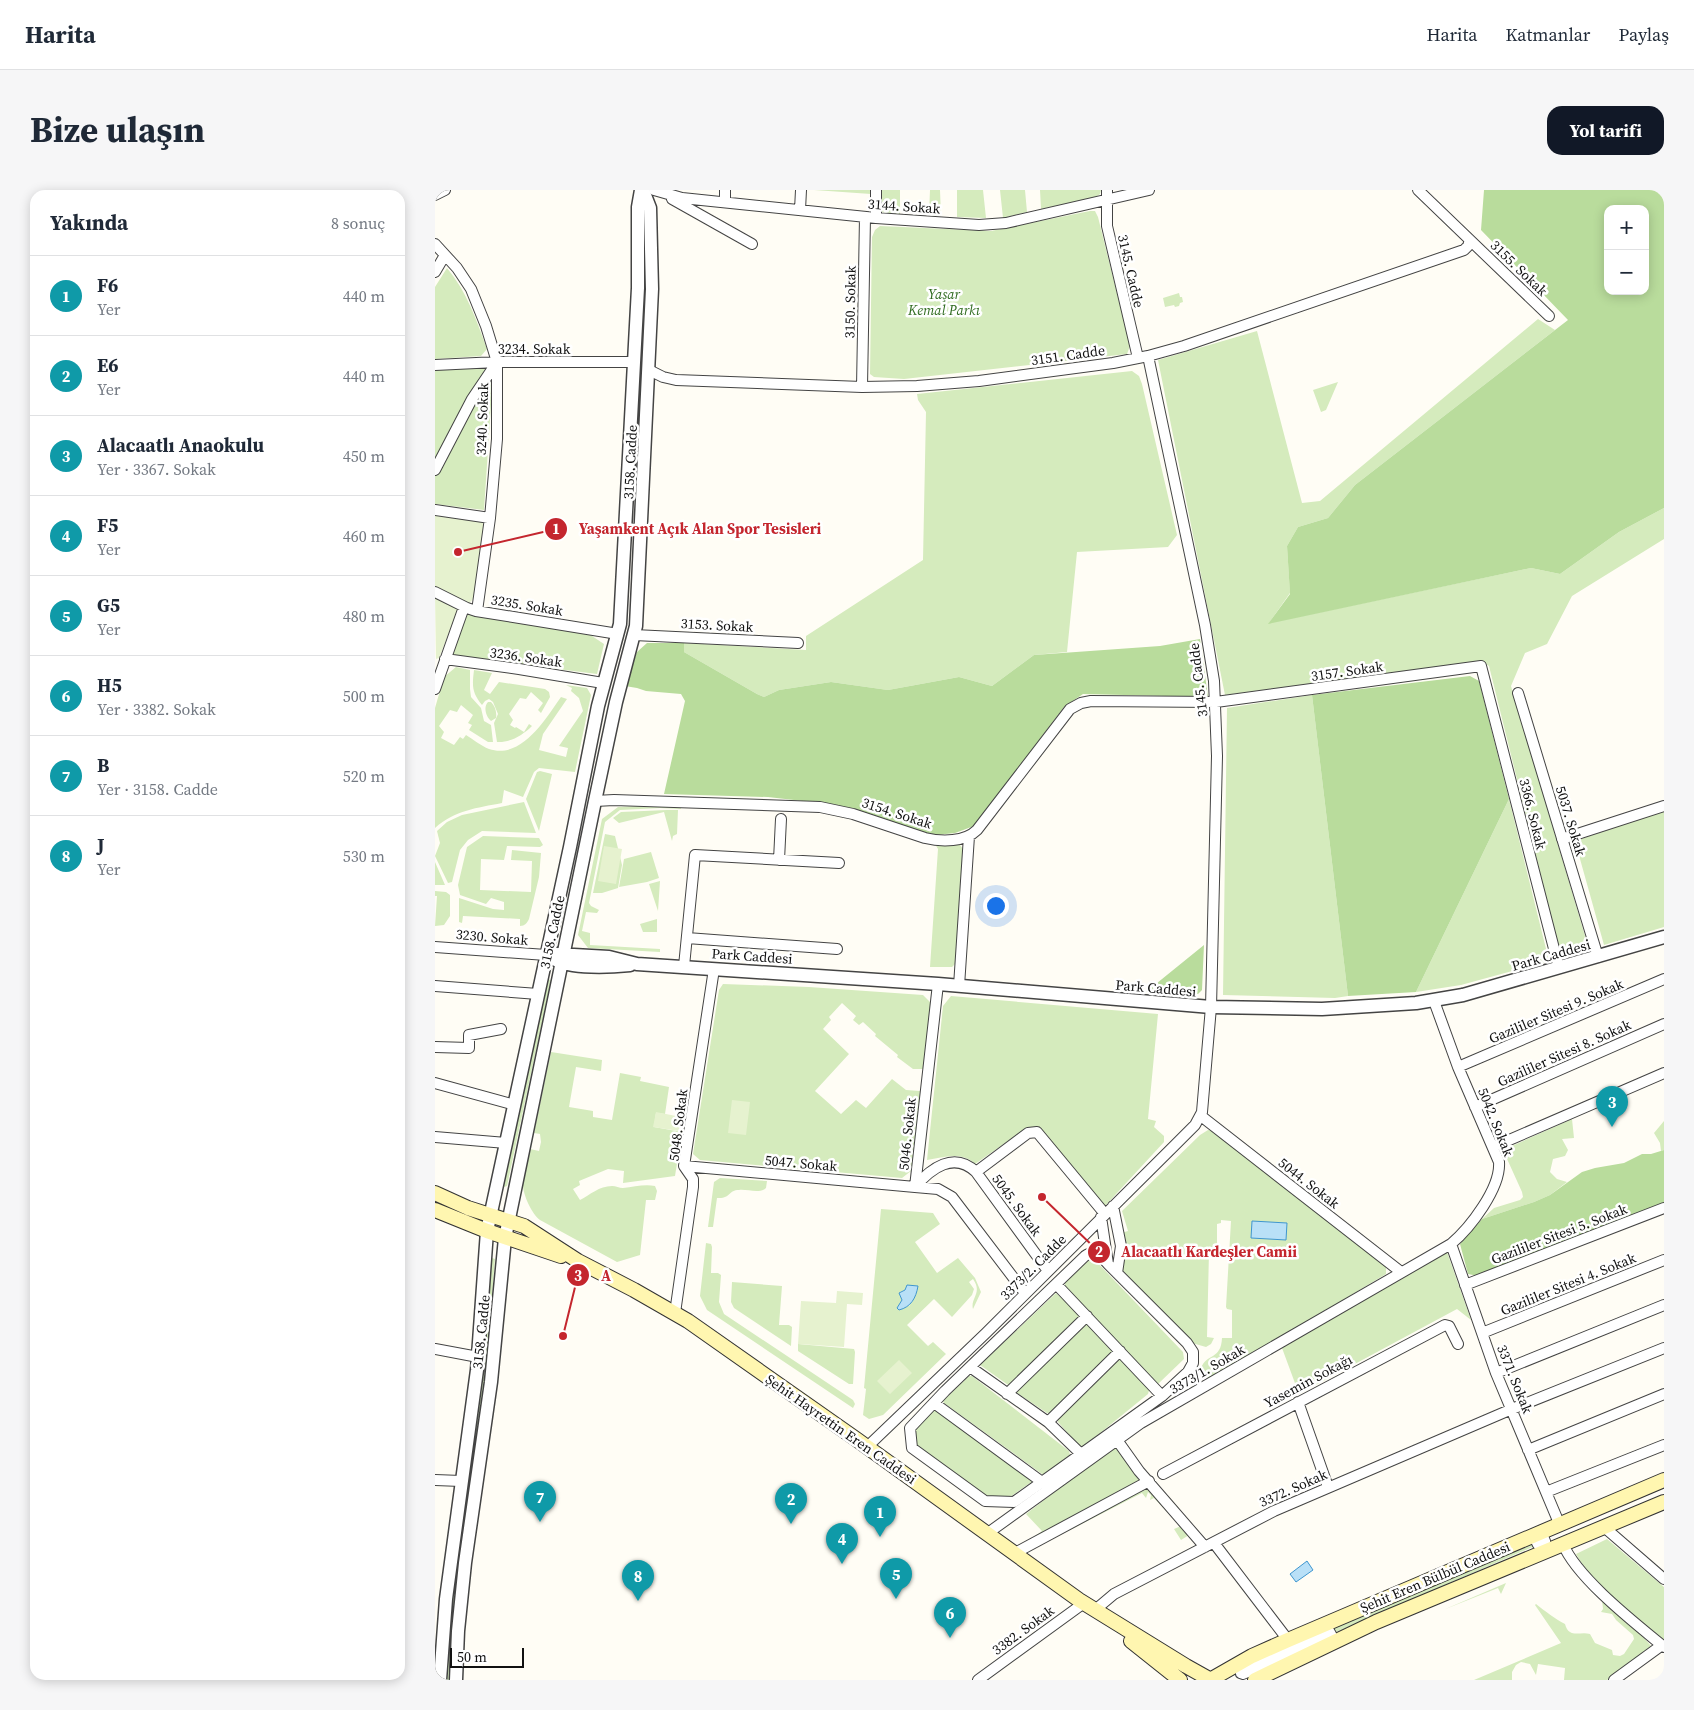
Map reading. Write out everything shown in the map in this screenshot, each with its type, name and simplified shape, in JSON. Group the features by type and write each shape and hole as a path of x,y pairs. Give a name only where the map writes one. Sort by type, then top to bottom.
{"main road":[{"name":"Şehit Hayrettin Eren Caddesi","path":"435,1193 468,1208 524,1226 579,1262 694,1325 1089,1606 1178,1675"},
{"name":"Şehit Hayrettin Eren Caddesi","path":"435,1210 505,1238 579,1262"},
{"name":"Şehit Eren Bülbül Caddesi","path":"1211,1680 1252,1656 1288,1640 1559,1523 1664,1480"},
{"name":"Şehit Eren Bülbül Caddesi","path":"1256,1670 1664,1502"},
{"path":"1559,1523 1578,1538"},
{"name":"Şehit Hayrettin Eren Caddesi","path":"1089,1606 1211,1680"}],"street":[{"path":"435,195 445,190"},
{"name":"3158. Cadde","path":"440,1680 445,1599 478,1357 487,1231 603,683 618,634 621,614 638,279 638,207 642,190"},
{"name":"3158. Cadde","path":"455,1680 457,1631 491,1382 505,1238 595,800 634,635 637,615 652,288 649,208 642,190"},
{"path":"725,190 725,202"},
{"path":"800,210 801,190"},
{"name":"3150. Sokak","path":"863,387 871,218 876,190"},
{"name":"3144. Sokak","path":"657,191 676,197 871,218 993,225 1107,195 1149,190"},
{"name":"3155. Sokak","path":"1418,190 1549,316"},
{"path":"657,191 752,244"},
{"name":"3145. Cadde","path":"1107,195 1107,226 1143,357 1205,625 1211,662 1216,702 1217,775 1211,1008"},
{"name":"3151. Cadde","path":"649,370 663,377 675,380 863,387 917,386 979,381 1055,371 1143,357 1193,343 1464,250 1470,240"},
{"name":"3240. Sokak","path":"435,244 457,268 471,289 486,326 497,362 497,439 490,518 477,611"},
{"path":"435,272 445,254"},
{"path":"435,470 472,399 497,362"},
{"name":"3234. Sokak","path":"435,365 497,362 634,362"},
{"path":"634,362 649,370"},
{"path":"435,510 490,518"},
{"name":"3235. Sokak","path":"435,592 464,607 477,611 618,634"},
{"path":"435,689 440,664 464,607"},
{"path":"618,634 634,635"},
{"name":"3153. Sokak","path":"634,635 798,643"},
{"name":"3236. Sokak","path":"440,664 527,670 603,683"},
{"name":"3157. Sokak","path":"1216,702 1481,666"},
{"name":"3366. Sokak","path":"1481,666 1559,968"},
{"name":"5037. Sokak","path":"1518,692 1598,957"},
{"path":"959,986 969,836 977,830 1069,709 1075,705 1091,701 1216,702"},
{"name":"3154. Sokak","path":"595,800 811,806 846,811 931,840 950,840 969,836"},
{"path":"1562,839 1664,806"},
{"path":"779,860 781,819"},
{"path":"684,966 695,855 839,863"},
{"name":"Park Caddesi","path":"546,955 562,959 609,957 637,964 938,984 1211,1008 1322,1009 1433,1001 1493,988 1664,937"},
{"path":"687,938 837,949"},
{"name":"3230. Sokak","path":"435,946 546,955"},
{"name":"5048. Sokak","path":"675,1313 693,1187 693,1179 684,1166 714,968"},
{"name":"Gazililer Sitesi 9. Sokak","path":"1458,1067 1664,979"},
{"name":"5046. Sokak","path":"938,984 915,1187 938,1189 952,1197 1025,1293"},
{"path":"435,986 538,994"},
{"name":"5042. Sokak","path":"1433,1001 1458,1067 1499,1162 1498,1178 1488,1196 1468,1226 1451,1244"},
{"path":"1201,1116 1204,1102 1211,1008"},
{"name":"Gazililer Sitesi 8. Sokak","path":"1475,1107 1664,1024"},
{"path":"435,1047 469,1048 469,1035 501,1030"},
{"path":"1493,1147 1664,1073"},
{"path":"435,1083 515,1104"},
{"name":"3373/2. Cadde","path":"867,1447 1048,1271 1195,1125 1201,1116"},
{"name":"5044. Sokak","path":"1201,1116 1401,1272"},
{"path":"976,1172 1028,1133 1037,1132 1103,1216 1108,1264"},
{"path":"435,1137 506,1143"},
{"name":"5045. Sokak","path":"915,1187 936,1167 958,1163 965,1164 976,1172 1048,1271"},
{"name":"5047. Sokak","path":"684,1166 915,1187"},
{"path":"1113,1206 1121,1246 1117,1273"},
{"name":"Gazililer Sitesi 5. Sokak","path":"1465,1285 1664,1208"},
{"name":"3373/1. Sokak","path":"988,1534 1151,1417 1451,1244"},
{"name":"3371. Sokak","path":"1451,1244 1496,1373 1559,1523"},
{"path":"1089,1253 1099,1254 1108,1264 1187,1343 1193,1352 1193,1363 1188,1372 1162,1396 1015,1502 985,1501 912,1448 910,1428 969,1367 1089,1253"},
{"name":"Gazililer Sitesi 4. Sokak","path":"1482,1334 1664,1260"},
{"path":"1056,1284 1162,1396"},
{"path":"1496,1373 1664,1304"},
{"path":"1007,1394 1087,1316"},
{"name":"Yasemin Sokağı","path":"1163,1474 1445,1324 1451,1327 1458,1344"},
{"name":"3372. Sokak","path":"1089,1606 1274,1511 1511,1409 1664,1348"},
{"path":"435,1349 478,1357"},
{"path":"1048,1422 1120,1351"},
{"path":"969,1367 1048,1422 1081,1454"},
{"path":"1528,1450 1664,1394"},
{"path":"1297,1402 1328,1487"},
{"path":"934,1403 1042,1482"},
{"path":"1117,1440 1139,1471 1210,1545 1288,1640"},
{"path":"1546,1492 1664,1445"},
{"path":"435,1480 461,1481"},
{"path":"1015,1553 1149,1480"},
{"path":"1604,1527 1664,1579"},
{"path":"1563,1544 1571,1559 1590,1581 1663,1646 1614,1680"},
{"name":"3382. Sokak","path":"979,1680 1089,1606"},
{"path":"1256,1670 1259,1668 1332,1634 1329,1629 1256,1670"}],"green space":[{"path":"814,190 871,190 871,194"},
{"path":"880,190 900,190 900,214 881,212"},
{"path":"930,190 940,190 941,216 929,215"},
{"path":"957,190 983,190 986,218 957,217"},
{"path":"1000,190 1025,190 1027,212 1003,218"},
{"path":"1040,190 1101,190 1100,194 1096,197 1041,209"},
{"path":"1484,190 1664,190 1664,508 1619,532 1560,574 1531,568 1268,624 1290,594 1287,546 1298,527 1328,518 1355,485 1568,320 1481,230"},
{"name":"Yaşar Kemal Parkı","path":"1095,211 1098,217 1130,346 1127,354 904,379 874,377 870,374 872,237 875,230 880,226 991,231"},
{"path":"447,268 466,296 479,327 487,349 481,356 435,359 435,287"},
{"path":"1179,293 1183,302 1179,306 1165,307 1163,298"},
{"path":"1538,319 1555,330 1355,485 1328,518 1298,527 1287,546 1290,593 1269,623 1531,568 1560,574 1619,532 1664,508 1664,539 1572,596 1547,644 1525,653 1511,686 1585,936 1581,950 1561,957 1489,666 1481,661 1225,695 1158,360 1257,331 1302,503 1320,501"},
{"path":"490,366 493,374 484,510 435,504 435,369"},
{"path":"1132,371 1139,376 1142,384 1177,535 1168,547 1077,552 1067,652 1034,655 992,686 959,677 888,690 831,682 779,690 764,697 684,652 684,643 806,650 806,636 923,560 926,412 918,400 917,394"},
{"path":"1338,382 1326,410 1321,412 1313,390"},
{"path":"435,514 484,521 477,585 474,598 469,603 435,586"},
{"path":"435,595 458,609 439,658 436,659"},
{"path":"468,613 589,634 604,644 597,674 454,656 452,653"},
{"path":"1200,639 1208,697 1083,694 1064,707 974,826 955,833 936,835 918,832 837,805 768,797 664,794 685,701 681,694 646,691 625,686 637,652 647,643 684,643 684,652 764,697 779,690 831,682 888,690 959,677 992,686 1034,655 1160,646"},
{"path":"456,667 470,670 471,697 481,708 484,721 491,725 493,742 488,742 469,730 472,725 468,723 473,715 461,705 457,712 450,710 439,726 444,732 441,738 454,745 460,737 463,739 466,735 489,749 501,751 512,748 532,735 561,697 567,699 543,734 539,750 566,757 568,748 559,746 583,711 579,698 571,691 572,688 566,685 587,688 591,695 575,772 539,768 534,772 523,797 504,790 502,803 458,813 435,828 435,708 444,677"},
{"path":"474,670 492,673 484,690 490,694 499,682 545,689 549,692 550,697 541,713 538,710 543,703 531,692 526,699 520,698 509,714 513,720 510,725 524,732 529,724 532,726 525,732 516,738 497,742 494,723 498,714 493,702 489,699 482,705 476,696 473,685"},
{"path":"1470,676 1479,681 1509,799 1416,992 1348,996 1312,695"},
{"path":"1312,695 1348,996 1335,998 1223,995 1227,708"},
{"path":"491,702 496,711 496,718 491,721 486,712 486,704"},
{"path":"537,772 552,774 539,831 526,799"},
{"path":"1509,799 1549,961 1461,985 1416,992"},
{"path":"524,802 536,833 482,831 468,840 460,850 452,882 448,883 435,856 440,843 437,831 447,822 462,815"},
{"path":"681,806 681,809 620,810 605,822 589,903 599,910 597,913 586,912 582,931 590,933 590,945 660,949 660,952 588,948 578,935 602,819 618,807"},
{"path":"678,810 677,834 673,836 672,841 664,812 619,823 613,818 621,812"},
{"path":"1664,811 1664,927 1604,945 1575,841"},
{"path":"605,834 615,836 622,865 618,888 602,893 593,893"},
{"path":"483,836 539,838 543,845 540,847 507,846 504,860 481,859 480,890 531,892 532,861 511,860 512,850 541,853 539,877 529,919 523,925 520,926 520,919 463,916 462,923 459,922 459,898 493,909 504,910 504,902 491,898 486,904 460,895 458,885 467,847"},
{"path":"935,844 960,845 963,849 957,953 955,964 952,967 930,967 938,849"},
{"path":"604,846 622,849 616,884 598,881"},
{"path":"651,852 659,878 619,887 624,859"},
{"path":"435,862 445,885 435,885"},
{"path":"660,881 658,911 649,884"},
{"path":"435,891 446,892 450,895 450,916 444,925 435,926 437,896 435,896"},
{"path":"657,919 657,932 643,932 640,924"},
{"path":"1204,945 1202,990 1198,994 1146,992"},
{"path":"547,979 551,980 507,1186 504,1187 502,1185"},
{"path":"723,984 809,987 923,995 931,1003 923,1069 913,1069 897,1057 898,1055 875,1036 876,1034 863,1022 859,1025 853,1020 856,1016 842,1003 829,1017 831,1020 823,1029 849,1054 815,1091 841,1114 856,1100 866,1108 892,1079 906,1090 920,1091 911,1171 902,1178 700,1160 693,1154 719,990"},
{"path":"951,996 1158,1014 1148,1119 1156,1121 1154,1127 1164,1136 1164,1142 1105,1206 1043,1131 1037,1127 1028,1127 975,1164 959,1156 927,1160 943,1006"},
{"path":"551,1052 602,1060 601,1071 576,1067 569,1107 593,1111 593,1117 612,1120 620,1073 641,1077 640,1081 669,1087 665,1114 656,1113 654,1127 682,1132 675,1176 623,1183 624,1171 608,1169 579,1181 580,1185 573,1189 580,1200 607,1186 623,1188 643,1185 655,1186 657,1191 655,1200 646,1200 640,1255 617,1262 540,1220 529,1204 523,1189 524,1176 530,1149 539,1151 541,1142 540,1134 534,1133"},
{"path":"732,1100 750,1102 746,1135 728,1133"},
{"path":"656,1112 681,1117 679,1131 653,1127"},
{"path":"1572,1119 1574,1138 1562,1139 1568,1150 1565,1156 1553,1159 1550,1172 1557,1179 1567,1182 1550,1195 1534,1202 1482,1219 1494,1208 1520,1200 1523,1197 1503,1150"},
{"path":"1664,1121 1664,1150 1661,1151 1660,1143 1654,1133"},
{"path":"1208,1130 1216,1131 1386,1265 1386,1274 1209,1381 1201,1368 1219,1350 1222,1338 1232,1338 1232,1310 1226,1307 1231,1221 1221,1220 1221,1223 1217,1224 1217,1252 1209,1252 1207,1337 1214,1338 1211,1344 1206,1347 1192,1343 1121,1269 1124,1251 1121,1233 1128,1231 1122,1211 1200,1135"},
{"path":"1664,1150 1664,1203 1478,1276 1468,1274 1460,1244 1482,1219 1550,1195 1582,1172 1624,1163 1642,1154 1651,1154"},
{"path":"720,1178 767,1181 766,1188 763,1190 735,1190 725,1197 717,1198 713,1227 708,1227 714,1182"},
{"path":"881,1209 933,1213 940,1224 915,1242 937,1273 958,1258 975,1278 981,1292 973,1309 977,1288 973,1279 969,1282 974,1289 972,1295 952,1317 934,1299 907,1325 928,1346 933,1342 946,1354 883,1415 869,1419 863,1415 866,1389 864,1388","holes":["907,1285 913,1300 909,1306 900,1305 902,1300 900,1292 905,1290"]},
{"path":"706,1243 711,1244 712,1247 711,1273 721,1275 719,1302 724,1314 853,1400 855,1404 853,1408 707,1310 700,1296"},
{"path":"1443,1251 1447,1252 1471,1320 1457,1309 1299,1394 1282,1348"},
{"path":"1092,1257 1183,1352 1184,1359 1158,1384 1065,1286 1065,1283"},
{"path":"492,1258 495,1259 486,1369 483,1369"},
{"path":"732,1282 782,1286 779,1325 789,1325 792,1327 791,1346 734,1308 731,1302"},
{"path":"837,1291 863,1293 862,1305 847,1304 844,1347 798,1344 801,1301 836,1303"},
{"path":"1056,1293 1082,1317 1011,1387 980,1365"},
{"path":"1086,1322 1113,1348 1113,1352 1050,1413 1047,1413 1014,1391"},
{"path":"798,1344 854,1349 853,1384 849,1384 798,1351"},
{"path":"1120,1356 1150,1387 1148,1394 1083,1447 1079,1446 1058,1422 1058,1418"},
{"path":"899,1360 912,1373 890,1394 877,1381"},
{"path":"483,1373 486,1373 459,1564 450,1680 445,1680 448,1620"},
{"path":"969,1376 972,1376 1069,1451 1070,1455 1045,1474 1042,1474 944,1403 943,1401"},
{"path":"934,1410 937,1410 1033,1481 1010,1497 987,1497 915,1445 914,1430"},
{"path":"1123,1439 1143,1469 1179,1508 1173,1511 1171,1516 1154,1498 1150,1500 1151,1495 1148,1492 1146,1498 1142,1493 1033,1549 1035,1536 1042,1531 1026,1514"},
{"path":"1181,1526 1189,1535 1181,1540 1174,1529"},
{"path":"1607,1539 1664,1587 1664,1643 1605,1591 1576,1554"},
{"path":"1535,1541 1537,1545 1332,1634 1329,1629"},
{"path":"1506,1583 1501,1594 1498,1588 1443,1610"},
{"path":"1602,1600 1651,1646 1607,1680 1564,1680 1565,1668 1538,1664 1536,1675 1530,1664 1521,1662 1516,1665 1512,1672 1512,1680 1474,1680 1561,1643 1536,1604 1565,1624 1572,1633 1590,1634 1595,1643 1612,1650 1613,1655 1620,1656 1624,1654 1634,1639 1633,1635 1612,1614 1601,1612 1603,1609"}],"water":[{"path":"1252,1221 1287,1223 1286,1240 1251,1238"},
{"path":"907,1285 918,1286 916,1294 910,1304 899,1310 897,1308 902,1300 899,1293 905,1290"},
{"path":"1307,1561 1313,1570 1296,1582 1290,1574"}],"place":[{"name":"Yaşamkent Açık Alan Spor Tesisleri","path":"458,552"},
{"name":"Alacaatlı Anaokulu","path":"1612,1127"},
{"name":"Alacaatlı Kardeşler Camii","path":"1042,1197"},
{"name":"A","path":"563,1336"},
{"name":"B","path":"540,1522"},
{"name":"E6","path":"791,1524"},
{"name":"F6","path":"880,1537"},
{"name":"F5","path":"842,1564"},
{"name":"G5","path":"896,1599"},
{"name":"J","path":"638,1601"},
{"name":"H5","path":"950,1638"}]}
